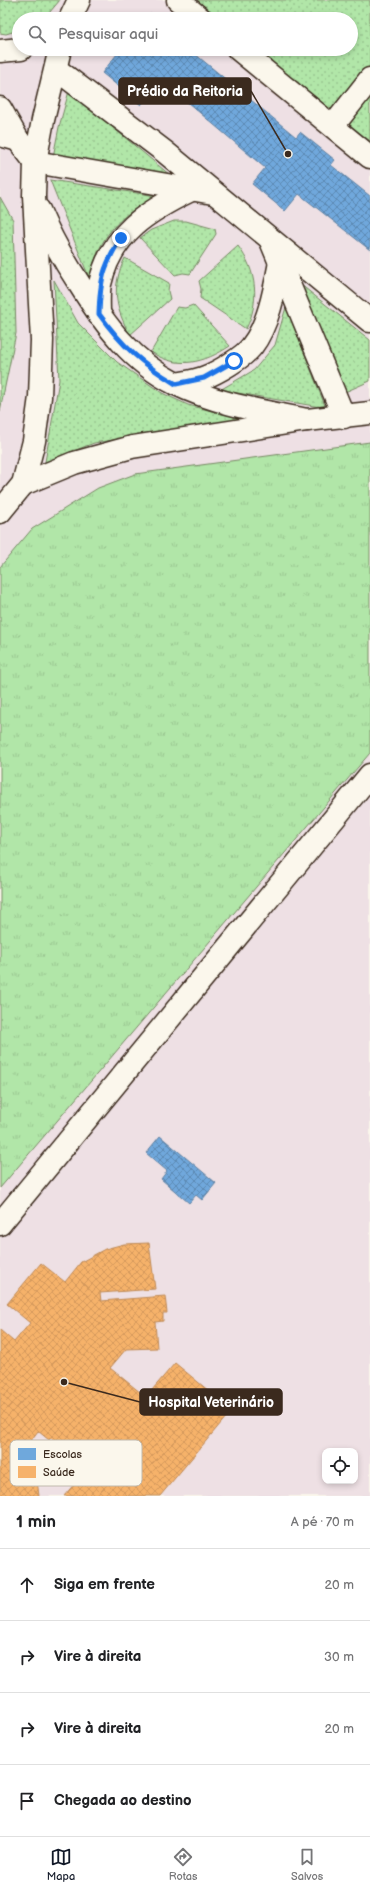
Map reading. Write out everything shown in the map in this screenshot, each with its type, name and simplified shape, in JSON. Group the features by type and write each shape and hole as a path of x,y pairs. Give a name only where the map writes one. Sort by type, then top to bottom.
{"lane":[{"path":"73,12 79,0"},
{"path":"178,0 193,12"},
{"path":"0,51 12,50"},
{"path":"247,56 370,157"},
{"path":"0,512 23,484 34,441 40,397 42,340 34,196 36,162 43,120 58,59 213,193 370,321"},
{"path":"333,126 370,79"},
{"path":"0,108 9,138 36,162 213,193"},
{"path":"99,314 100,284 108,258 121,238 144,216 191,190"},
{"path":"34,196 50,235 99,314 132,354 147,366 176,384 226,402 307,420"},
{"path":"269,238 344,417"},
{"path":"176,384 204,378 234,361 252,347 262,329 273,297 280,262"},
{"path":"23,484 74,463 132,447 307,420 370,413"},
{"path":"0,1224 370,775"}],"shaded area":[{"path":"0,0 370,0 370,1496 0,1496"}],"green space":[{"path":"0,0 60,0 50,12 12,12 12,32 6,34 0,33"},
{"path":"193,0 370,0 370,141 264,56 358,56 358,12 208,12"},
{"path":"69,91 170,175 53,157 59,127"},
{"path":"50,180 157,196 131,211 112,229 98,252 93,265 90,280"},
{"path":"0,197 13,220 16,333 0,411"},
{"path":"174,221 186,221 215,229 216,234 190,274 183,273 175,275 140,238 151,230"},
{"path":"238,246 253,276 254,286 255,297 253,308 246,329 200,298 201,289 199,281"},
{"path":"125,258 169,283 168,291 170,299 130,335 118,306 116,288"},
{"path":"54,280 78,323 117,362 162,393 188,405 244,419 94,443 45,462 59,380"},
{"path":"300,284 370,340 370,381 345,392"},
{"path":"193,305 230,346 210,357 191,362 171,361 161,358 151,352 177,307 185,308"},
{"path":"286,307 326,408 220,390 254,370 275,345"},
{"path":"370,442 370,753 0,1188 0,567 32,529 98,488 135,474"}],"building: Escolas":[{"path":"115,56 198,56 296,137 300,132 335,160 331,165 370,196 370,250 299,194 285,211 252,184 265,168 161,80 141,105 102,73"},
{"path":"160,1136 216,1183 202,1200 196,1195 189,1203 161,1179 167,1171 146,1153"}],"building: Saúde":[{"path":"149,1243 155,1289 100,1293 101,1301 165,1296 167,1313 163,1313 163,1321 155,1322 157,1348 126,1349 110,1368 146,1397 175,1363 232,1410 160,1496 64,1496 73,1486 142,1486 142,1440 53,1440 51,1438 49,1440 38,1431 32,1440 10,1440 10,1486 38,1486 39,1496 0,1496 0,1330 14,1342 30,1323 7,1304 41,1263 65,1282 81,1262 105,1249 124,1244"}],"place":[{"name":"Prédio da Reitoria","path":"288,154"},
{"name":"Hospital Veterinário","path":"64,1382"}],"route":[{"path":"121,238 108,258 100,284 99,314 108,327 132,354 147,366 176,384 204,378 234,361"}]}
